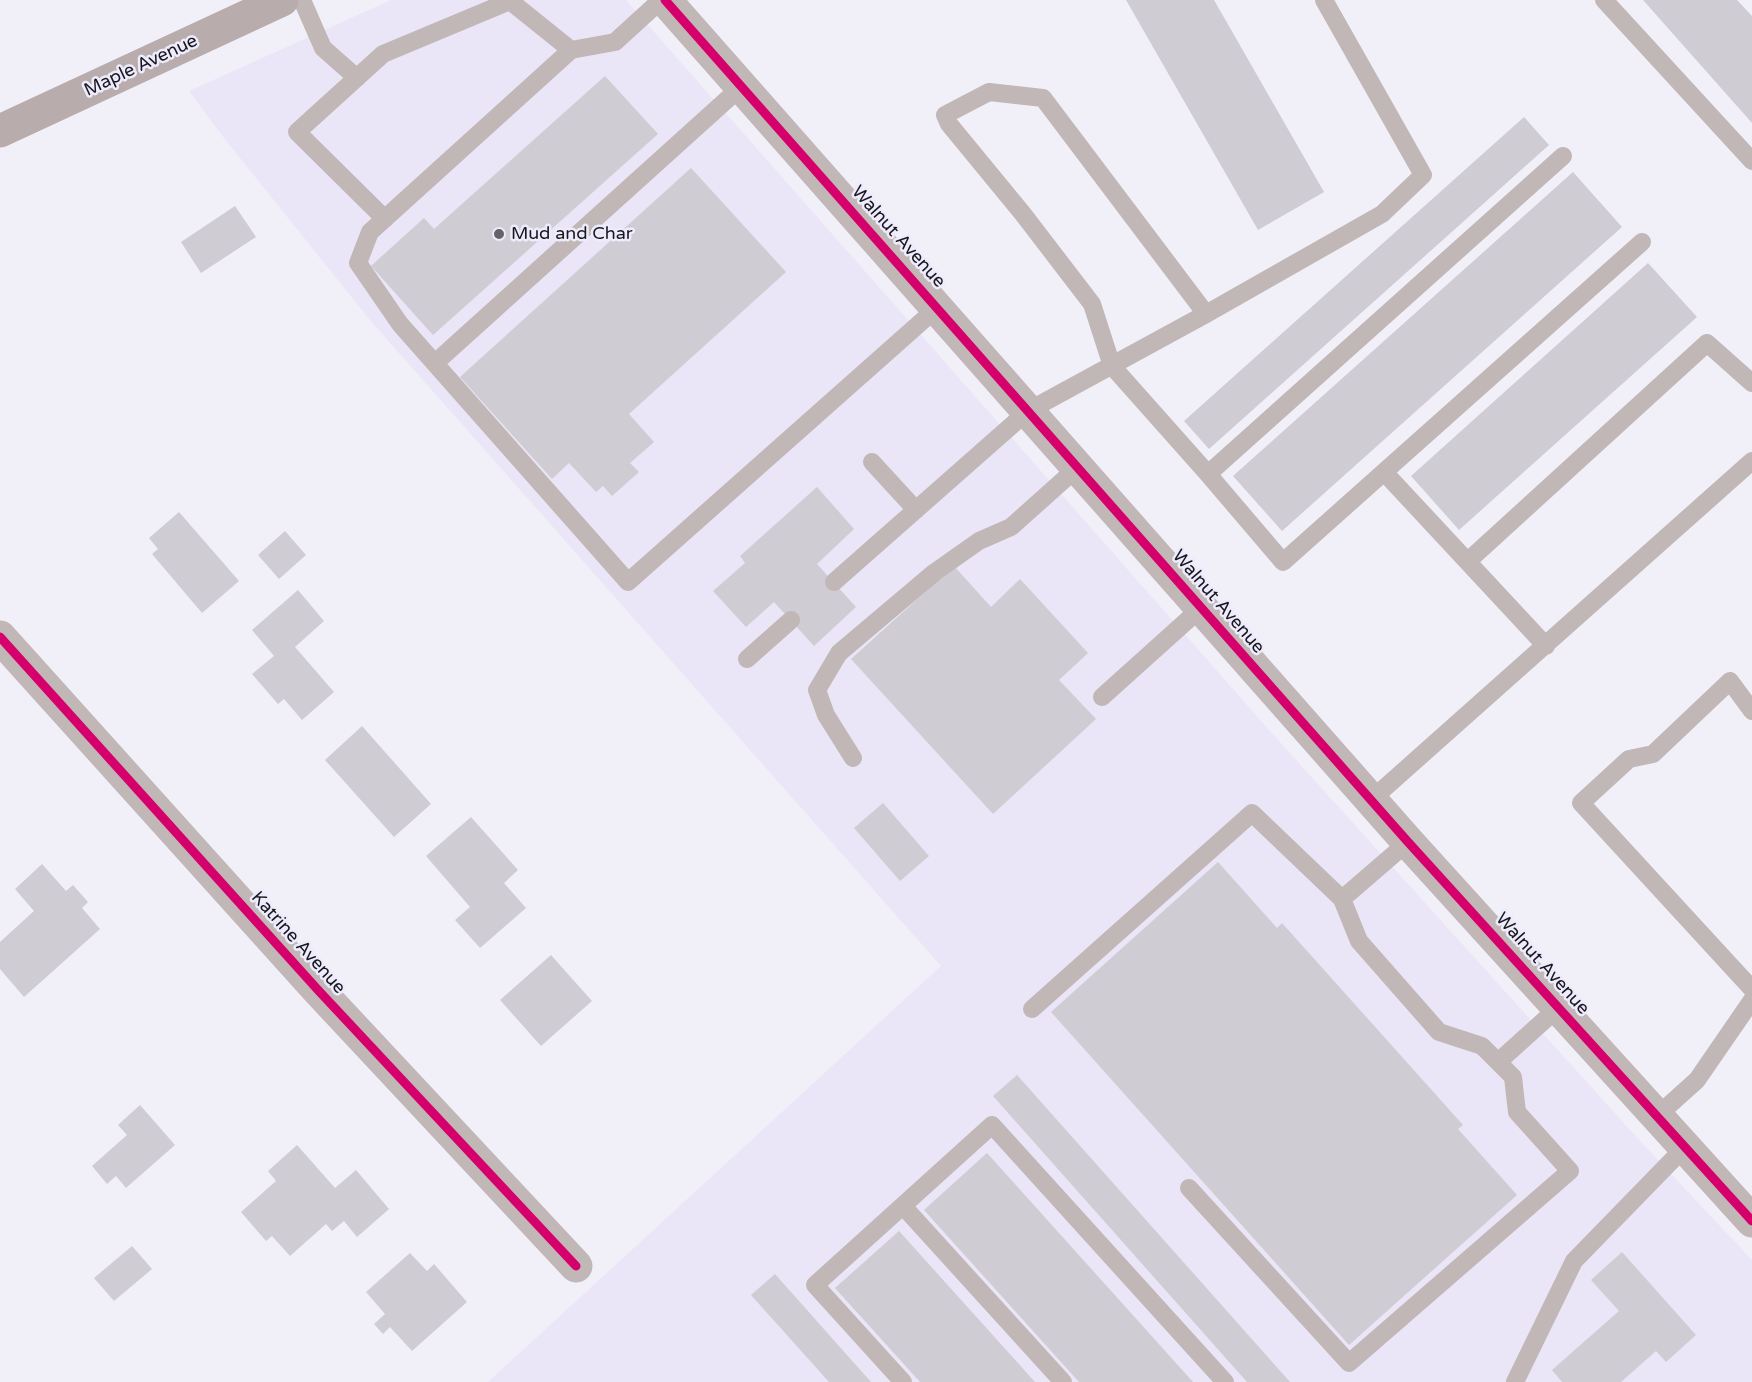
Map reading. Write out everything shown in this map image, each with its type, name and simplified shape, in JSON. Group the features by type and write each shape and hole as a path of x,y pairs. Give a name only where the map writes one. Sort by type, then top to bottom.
{"main road":[{"name":"Maple Avenue","path":"0,131 282,0"}],"street":[{"name":"Walnut Avenue","path":"663,0 938,307 1077,468 1408,842 1752,1221"},
{"name":"Katrine Avenue","path":"0,637 326,999 576,1266"}],"lane":[{"path":"302,0 323,48 357,78"},
{"path":"663,0 615,42 571,50 370,232 358,263 400,324 628,582 938,307"},
{"path":"834,582 1028,411 1206,314 1382,213 1423,175 1324,0"},
{"path":"1604,0 1752,161"},
{"path":"385,219 297,132 383,54 510,1 571,50"},
{"path":"435,363 742,86"},
{"path":"1206,314 1043,98 988,92 945,115 949,124 1023,214 1092,304 1112,366 1283,562 1642,242"},
{"path":"1208,474 1563,156"},
{"path":"1468,561 1707,343 1752,383"},
{"path":"1371,800 1752,461"},
{"path":"872,462 916,510"},
{"path":"853,758 826,715 817,690 840,653 935,572 979,541 1011,527 1077,468"},
{"path":"1384,472 1546,646"},
{"path":"1102,697 1201,608"},
{"path":"747,659 791,620"},
{"path":"1752,711 1730,681 1653,754 1629,759 1581,803 1752,989"},
{"path":"1032,1009 1252,813 1342,898 1359,941 1439,1032 1482,1046 1513,1077 1517,1112 1570,1171 1349,1363 1189,1188"},
{"path":"1342,898 1408,842"},
{"path":"1657,1116 1697,1080 1752,1000"},
{"path":"1498,1062 1559,1007"},
{"path":"903,1382 815,1285 992,1125 1226,1382"},
{"path":"1515,1382 1574,1261 1685,1148"},
{"path":"903,1206 1063,1382"}],"shaded area":[{"path":"391,0 626,0 1269,730 1640,1141 1752,1260 1752,1382 488,1382 941,966 369,319 189,91"}],"building":[{"path":"1126,0 1214,0 1324,192 1258,230"},
{"path":"1643,0 1737,0 1752,16 1752,123"},
{"path":"605,76 658,134 433,335 371,266 424,218 434,229"},
{"path":"1524,117 1549,145 1209,449 1184,421"},
{"path":"691,168 786,272 629,414 654,442 630,463 639,472 612,496 603,486 596,492 569,463 552,479 460,377"},
{"path":"1573,172 1622,227 1282,531 1233,476"},
{"path":"235,206 256,237 201,273 181,242"},
{"path":"1648,263 1697,317 1459,530 1411,476"},
{"path":"817,487 854,529 817,564 856,607 814,646 774,602 746,627 713,591 745,563 740,556"},
{"path":"179,512 239,581 202,613 152,554 158,549 149,538"},
{"path":"285,531 306,555 279,579 258,555"},
{"path":"954,566 991,607 1020,579 1088,653 1059,680 1096,719 993,814 851,659"},
{"path":"298,590 324,621 295,647 334,692 302,720 284,699 278,704 252,674 274,656 252,630"},
{"path":"362,726 431,804 394,837 325,760"},
{"path":"883,803 929,856 900,881 854,828"},
{"path":"471,817 518,870 504,883 526,908 480,948 455,920 470,907 426,856"},
{"path":"1218,862 1277,928 1282,923 1463,1125 1458,1129 1517,1195 1349,1345 1051,1012"},
{"path":"42,864 66,891 73,885 88,902 82,908 100,929 24,997 0,969 0,942 34,911 15,889"},
{"path":"551,955 592,1001 541,1046 500,1000"},
{"path":"1017,1075 1290,1382 1247,1382 993,1096"},
{"path":"140,1105 175,1145 126,1188 116,1176 107,1184 92,1166 127,1135 118,1125"},
{"path":"297,1145 335,1188 356,1170 389,1209 357,1237 344,1221 332,1231 326,1224 290,1256 272,1236 266,1241 241,1212 276,1181 268,1171"},
{"path":"987,1153 1193,1382 1079,1382 924,1210"},
{"path":"899,1231 1035,1382 920,1382 835,1288"},
{"path":"132,1246 152,1269 114,1301 94,1278"},
{"path":"1622,1252 1696,1335 1666,1362 1656,1351 1621,1382 1562,1382 1552,1370 1619,1311 1591,1280"},
{"path":"410,1253 427,1271 434,1264 467,1302 412,1351 390,1327 383,1334 374,1324 385,1314 366,1292"},
{"path":"775,1274 871,1382 829,1382 751,1295"}],"cycle path":[{"path":"665,0 1408,842 1752,1221"},
{"path":"0,637 318,990 576,1266"}],"place":[{"name":"Mud and Char","path":"499,234"}]}
